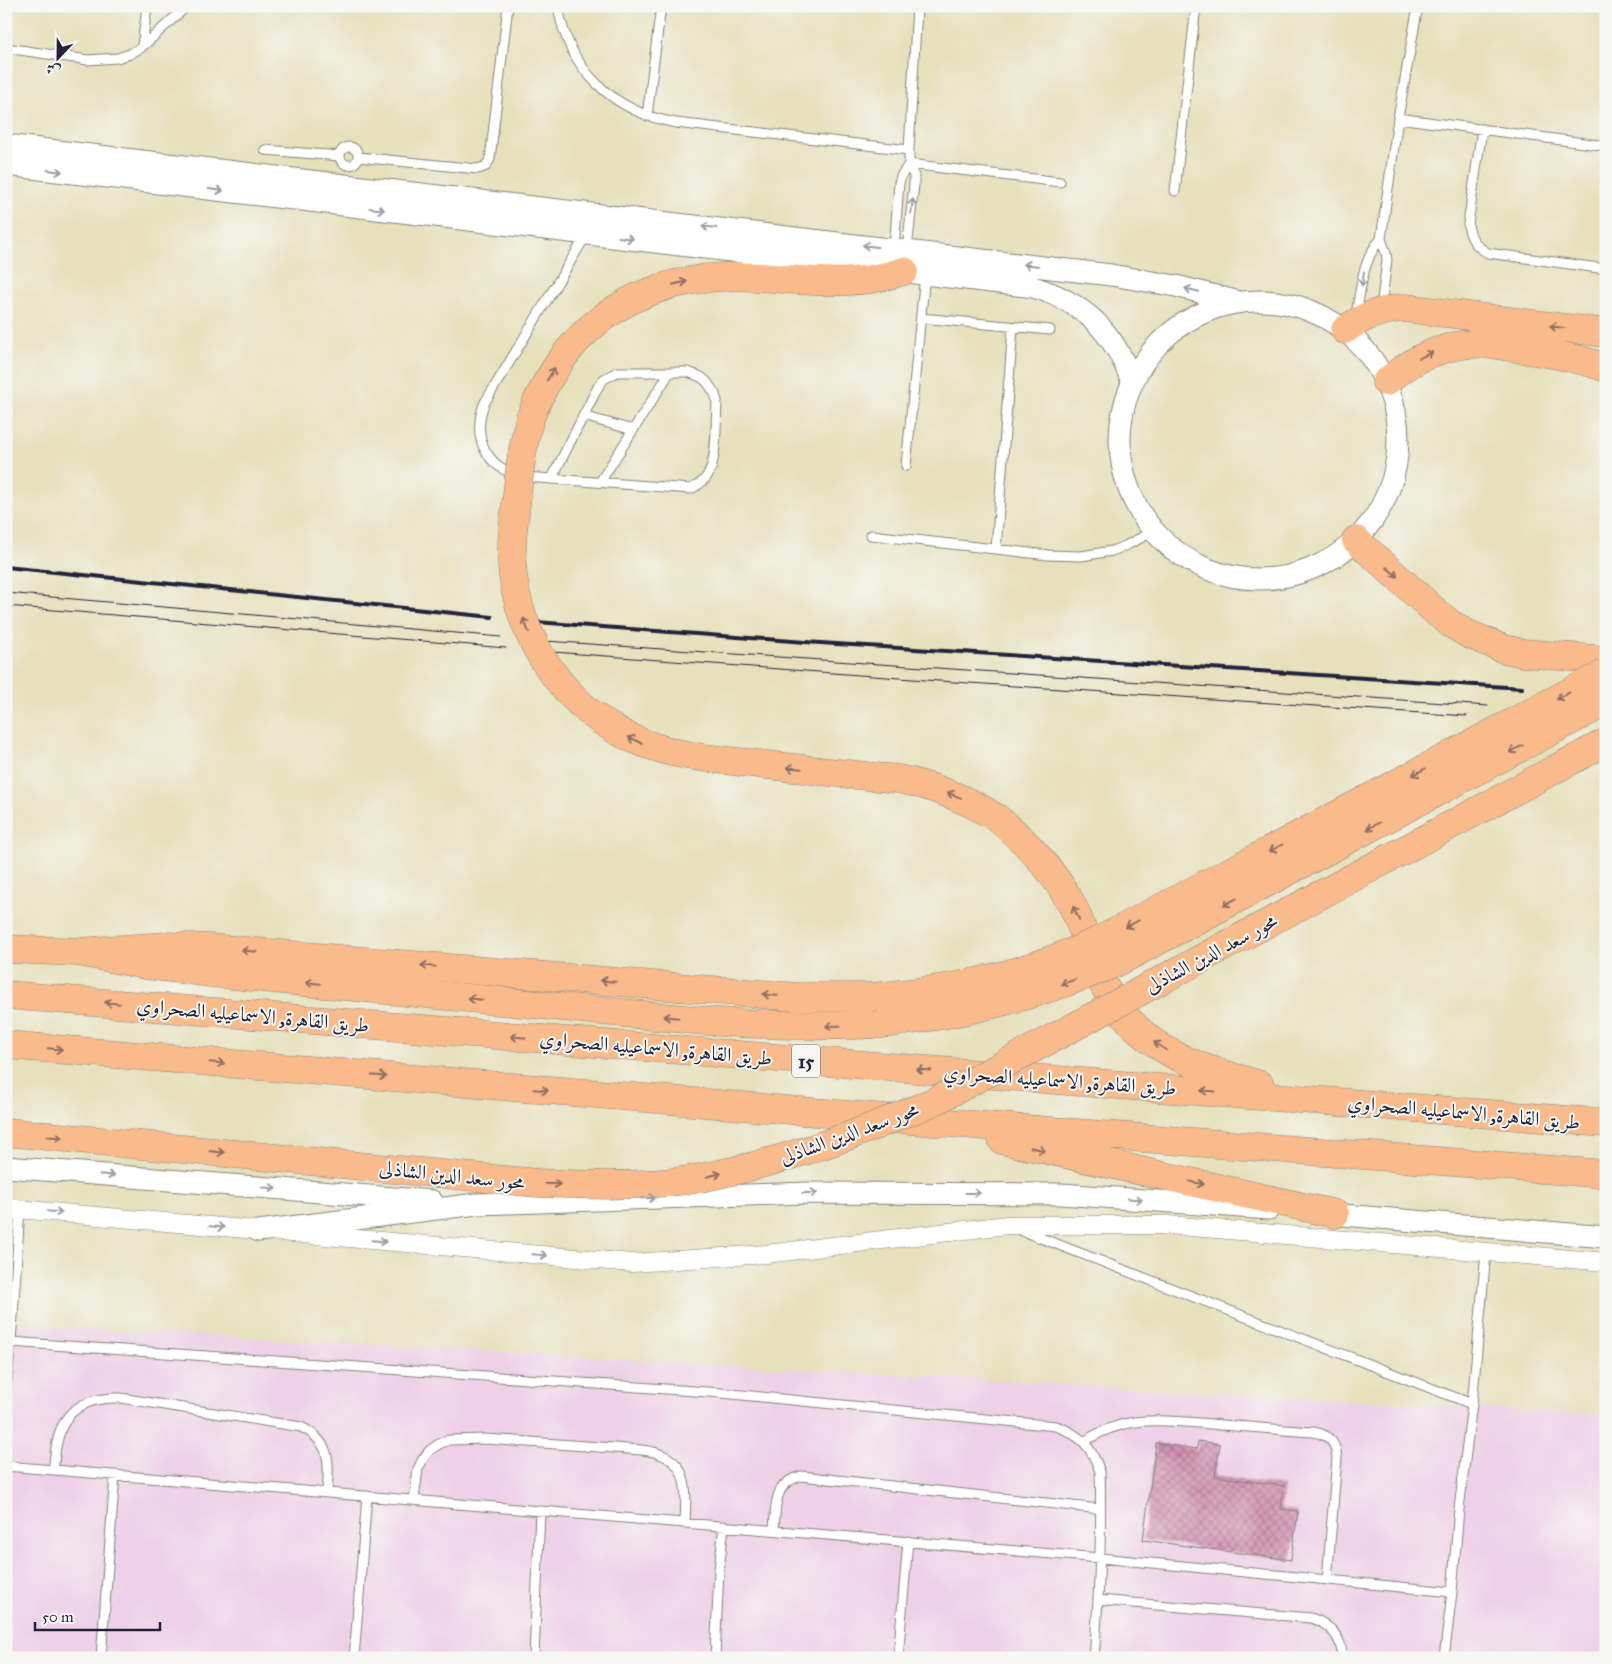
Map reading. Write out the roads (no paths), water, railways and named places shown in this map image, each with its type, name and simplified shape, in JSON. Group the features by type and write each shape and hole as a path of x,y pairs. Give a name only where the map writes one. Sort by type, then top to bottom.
{"highway":[{"path":"907,261 873,280 841,282 755,277 706,278 678,283 644,294 606,315 573,344 548,379 530,418 520,460 513,530 513,567 516,595 522,616 540,656 566,690 581,705 616,731 649,746 677,754 919,783 959,797 997,818 1032,848 1060,884 1081,924 1099,977 1118,1008 1143,1034 1158,1045 1190,1062 1304,1099"},
{"path":"1350,326 1381,311 1417,309 1606,333"},
{"path":"1386,382 1411,362 1441,349 1464,345 1488,344 1568,356 1606,368"},
{"path":"1356,540 1436,612 1468,634 1504,649 1523,653 1606,660"},
{"path":"6,949 79,952 166,946 209,948 788,996 871,997 930,991 988,979 1045,963 1100,940 1606,673"},
{"name":"محور سعد الدين الشاذلى","path":"79,952 145,965 218,974 705,1020 784,1026 833,1026 882,1024 930,1018 979,1009 1026,996 1072,981 1110,965 1606,702"},
{"name":"محور سعد الدين الشاذلى","path":"6,1132 537,1183 613,1186 689,1180 761,1164 828,1144 937,1100 1606,742"},
{"path":"6,933 79,952"},
{"name":"طريق القاهرة, الاسماعيليه الصحراوي","path":"6,995 1606,1123"},
{"path":"6,1046 922,1121 1606,1174"},
{"path":"922,1121 1042,1150 1335,1214"}],"street":[{"path":"6,145 346,185 484,211 907,261 1034,287 1051,292 1067,300 1096,321 1118,349 1132,382"},
{"path":"6,165 346,185"},
{"path":"544,218 587,234 1136,278 1239,302"},
{"path":"1259,300 1298,306 1350,326 1386,382 1393,400 1397,420 1399,440 1393,479 1377,515 1356,540 1335,557 1299,573 1260,579 1230,575 1201,566 1184,557 1154,531 1142,515 1125,479 1121,459 1121,420 1125,400 1142,364 1154,348 1176,328 1201,313 1239,302 1259,300"},
{"path":"6,1167 477,1204"},
{"path":"258,1231 477,1204 808,1193 1051,1194 1606,1236"},
{"path":"13,1209 632,1263 766,1254 1007,1225 1168,1225 1606,1262"}],"lane":[{"path":"142,47 147,6"},
{"path":"6,48 88,60 117,58 130,54 142,47 186,6"},
{"path":"358,157 478,169 486,166 490,159 508,6"},
{"path":"558,6 562,28 570,47 581,65 594,82 627,108 647,116 676,123 909,150"},
{"path":"647,116 660,6"},
{"path":"906,466 921,318 907,261 899,183 908,164 917,6"},
{"path":"1175,191 1196,6"},
{"path":"1381,311 1387,260 1381,239 1398,118 1418,6"},
{"path":"1398,118 1606,146"},
{"path":"1482,129 1468,224 1473,242 1488,253 1606,269"},
{"path":"351,147 357,151 358,157 346,185 340,156 342,150 351,147"},
{"path":"265,150 340,156"},
{"path":"908,164 1060,182"},
{"path":"907,261 914,184 914,176 908,164"},
{"path":"552,478 599,385 616,372 688,372 707,382 715,394 717,402 713,459 709,473 699,485 691,489 525,477 505,471 489,456 480,436 480,414 484,404 587,234"},
{"path":"1350,326 1366,263 1374,246 1381,239"},
{"path":"921,318 1050,330"},
{"path":"996,549 1013,327"},
{"path":"600,482 670,372"},
{"path":"583,416 633,430"},
{"path":"871,535 1081,556 1127,546 1154,531"},
{"path":"6,1391 11,1342 13,1209"},
{"path":"1007,1225 1472,1404"},
{"path":"1444,1658 1472,1404 1486,1253"},
{"path":"11,1342 721,1393 1056,1426 1069,1430 1084,1442 1096,1459 1100,1472 1100,1558 1094,1658"},
{"path":"53,1470 59,1433 64,1422 73,1412 83,1404 95,1399 121,1398 301,1427 315,1435 325,1447 329,1467 327,1493"},
{"path":"1084,1442 1122,1424 1158,1419 1313,1432 1326,1436 1334,1445 1337,1458 1327,1580"},
{"path":"414,1500 418,1469 423,1458 430,1450 450,1440 486,1439 642,1450 654,1451 665,1455 675,1462 682,1472 686,1483 687,1495 685,1522"},
{"path":"6,1466 908,1541 1452,1592"},
{"path":"101,1658 115,1475"},
{"path":"774,1530 778,1494 787,1482 801,1476 1100,1508"},
{"path":"354,1658 367,1496"},
{"path":"534,1658 540,1511"},
{"path":"715,1658 718,1570 724,1526"},
{"path":"898,1658 908,1541"},
{"path":"1098,1600 1310,1618 1324,1624 1335,1634 1340,1644 1342,1658"}],"tram line":[{"path":"6,593 501,637"},
{"path":"6,606 506,648"},
{"path":"546,641 1488,706"},
{"path":"553,652 939,681 1467,716"}],"railway":[{"path":"6,567 492,617"},
{"path":"536,622 805,642 1522,688"}]}
